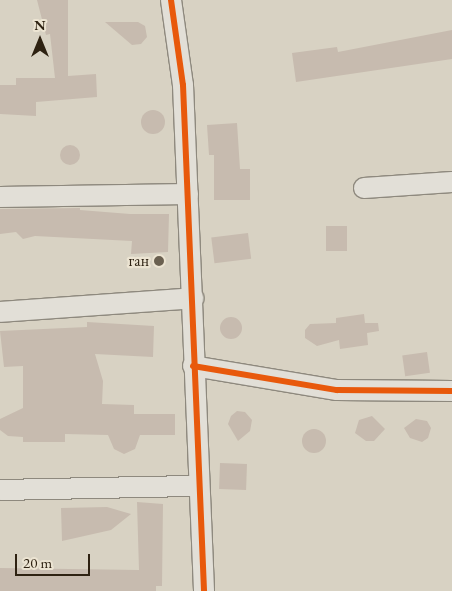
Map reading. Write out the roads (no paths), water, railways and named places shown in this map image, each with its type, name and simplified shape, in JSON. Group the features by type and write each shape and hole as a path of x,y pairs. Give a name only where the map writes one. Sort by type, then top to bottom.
{"street":[{"path":"170,0 183,85 193,298 193,366 204,591"},
{"path":"364,188 452,182"},
{"path":"0,197 188,194"},
{"path":"0,312 193,298"},
{"path":"193,366 338,390 452,392"},
{"path":"0,490 198,486"}],"place":[{"name":"ган","path":"159,261"}]}
